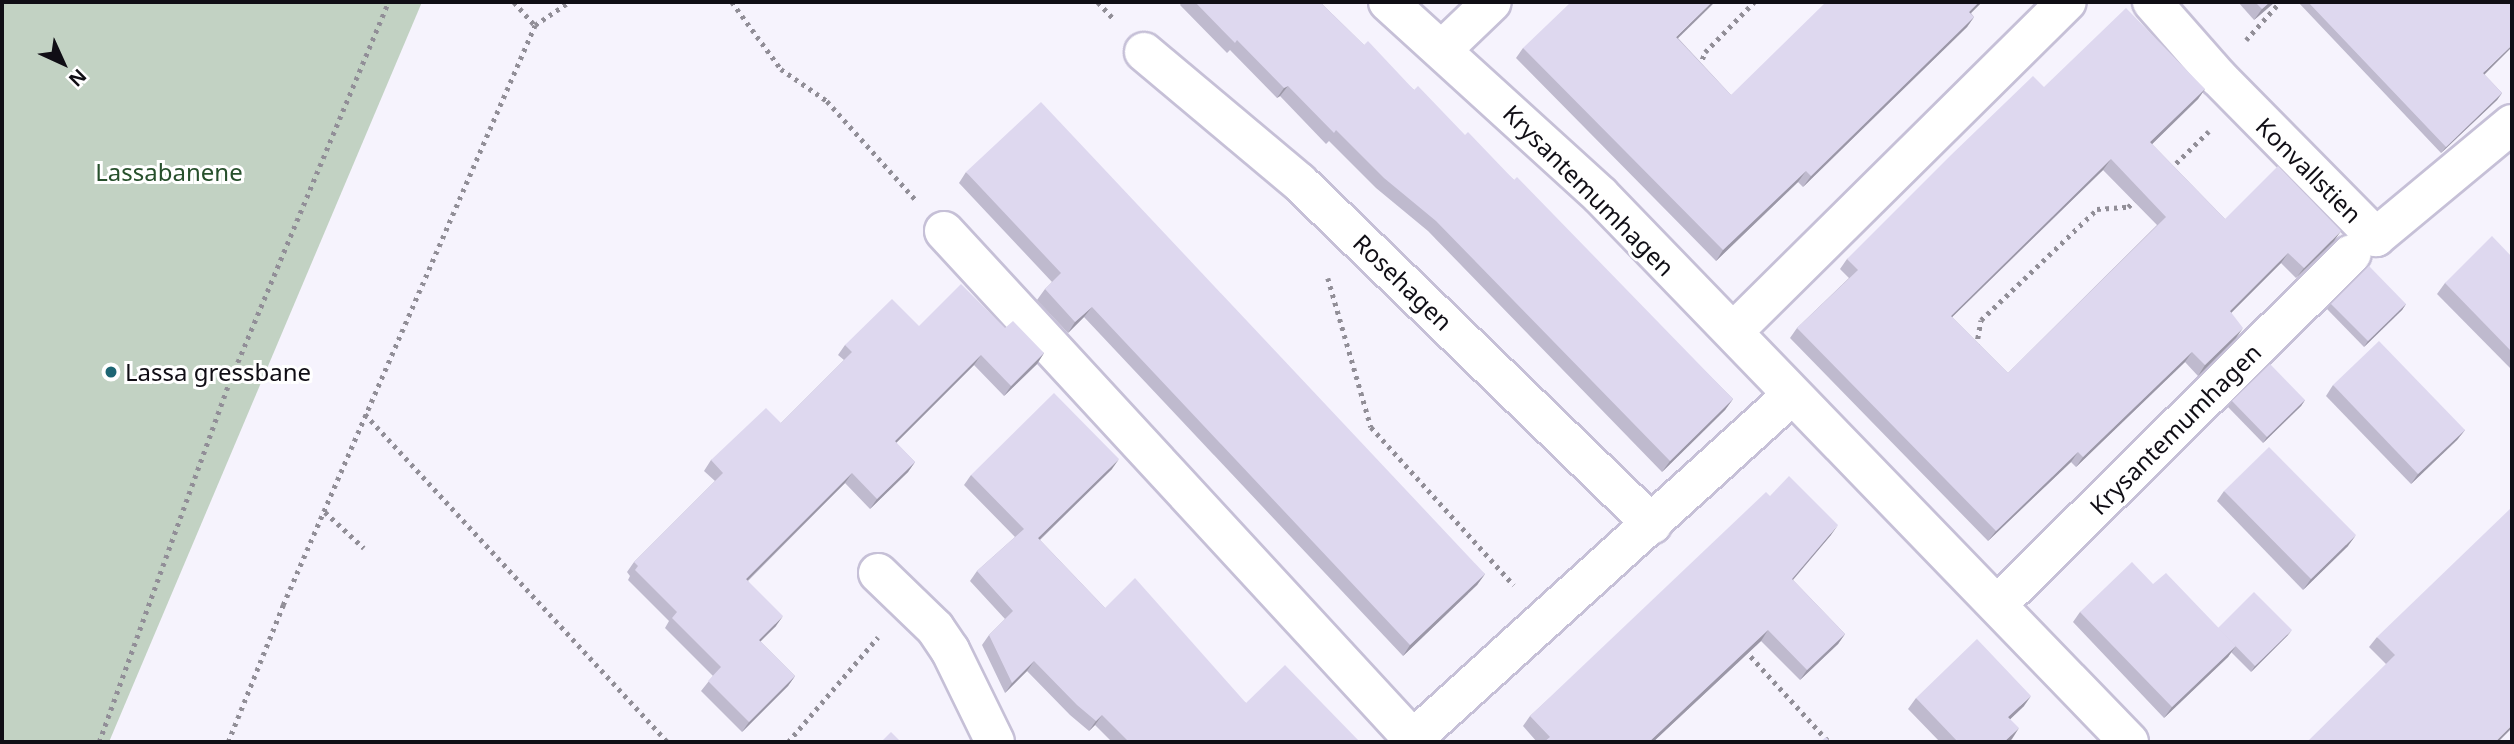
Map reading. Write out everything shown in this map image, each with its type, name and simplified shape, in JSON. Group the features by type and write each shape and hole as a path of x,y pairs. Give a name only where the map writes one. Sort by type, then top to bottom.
{"street":[{"name":"Krysantemumhagen","path":"1388,2 1444,48 1601,195 1673,274 1734,331 1791,396 1999,603 2129,742"},
{"path":"1444,48 1492,2"},
{"path":"1734,331 2067,2"},
{"name":"Konvallstien","path":"2152,2 2218,77 2376,237 2512,124"},
{"name":"Rosehagen","path":"1144,51 1299,182 1652,524"},
{"path":"944,231 1415,741 1791,396"},
{"name":"Krysantemumhagen","path":"1999,603 2352,254"},
{"path":"878,573 917,611 956,659 995,742"}],"path":[{"path":"99,742 231,378 388,2"},
{"path":"514,2 535,24"},
{"path":"228,742 365,414 535,24 569,2"},
{"path":"732,2 781,69 827,101 944,231"},
{"path":"1697,72 1704,52 1754,2"},
{"path":"2167,171 2216,125"},
{"path":"1974,358 1981,320 2097,209 2128,207 2148,189"},
{"path":"1322,265 1334,290 1371,427 1545,620"},
{"path":"365,414 668,742"},
{"path":"325,512 364,548"},
{"path":"788,742 877,638 917,611"},
{"path":"1741,645 1829,742"}],"green space":[{"name":"Lassabanene","path":"2,2 422,2 109,742 2,742"}],"building":[{"path":"1195,2 1320,2 1364,45 1368,41 1414,90 1418,86 1465,135 1468,132 1514,180 1517,177 1733,399 1670,461 1436,221 1384,178 1336,130 1334,133 1288,86 1284,88"},
{"path":"1571,2 1712,2 1676,37 1731,95 1826,2 1979,2 1969,12 1974,17 1811,176 1806,171 1723,250 1523,48"},
{"path":"2255,2 2270,2 2262,9"},
{"path":"2308,2 2512,2 2512,45 2483,73 2502,93 2446,147"},
{"path":"2126,8 2205,89 2150,142 2225,219 2278,166 2341,231 2304,268 2288,253 2230,311 2243,328 2205,365 2192,352 2083,457 2078,452 1996,531 1797,328 1858,270 1847,259 1951,155 2033,76 2044,87","holes":["2111,159 2166,217 2008,373 1951,316"]},
{"path":"1041,102 1485,574 1410,645 1092,307 1075,322 1045,289 1061,273 966,172"},
{"path":"2492,236 2512,257 2512,352 2445,283"},
{"path":"2369,266 2406,304 2368,341 2331,304"},
{"path":"961,284 1005,328 1013,321 1044,353 1011,386 981,355 895,441 915,462 877,499 852,473 746,579 783,616 759,640 795,676 749,722 708,681 721,667 672,618 677,612 635,570 638,566 634,562 723,473 711,460 766,408 781,423 852,352 845,345 892,299 919,326"},
{"path":"2379,341 2465,430 2418,474 2333,385"},
{"path":"2270,364 2305,400 2267,437 2232,401"},
{"path":"1054,393 1119,459 1038,538 1105,608 1135,578 1246,703 1285,665 1360,742 1129,742 1102,715 1096,721 1077,705 1034,661 1012,683 989,635 1013,611 977,571 1024,529 971,475"},
{"path":"2269,447 2356,535 2311,579 2224,491"},
{"path":"1789,476 1838,525 1792,579 1845,634 1807,670 1768,630 1649,742 1544,742 1550,737 1530,716 1766,492 1770,496"},
{"path":"2512,507 2512,725 2495,742 2307,742 2395,655 2377,637"},
{"path":"2132,562 2153,584 2166,573 2236,646 2172,707 2080,612"},
{"path":"2254,592 2292,630 2255,666 2218,628"},
{"path":"1977,639 2031,696 2008,717 2019,728 2004,742 1958,742 1916,698"},
{"path":"891,732 901,742 881,742"}],"place":[{"name":"Lassa gressbane","path":"111,372"}]}
